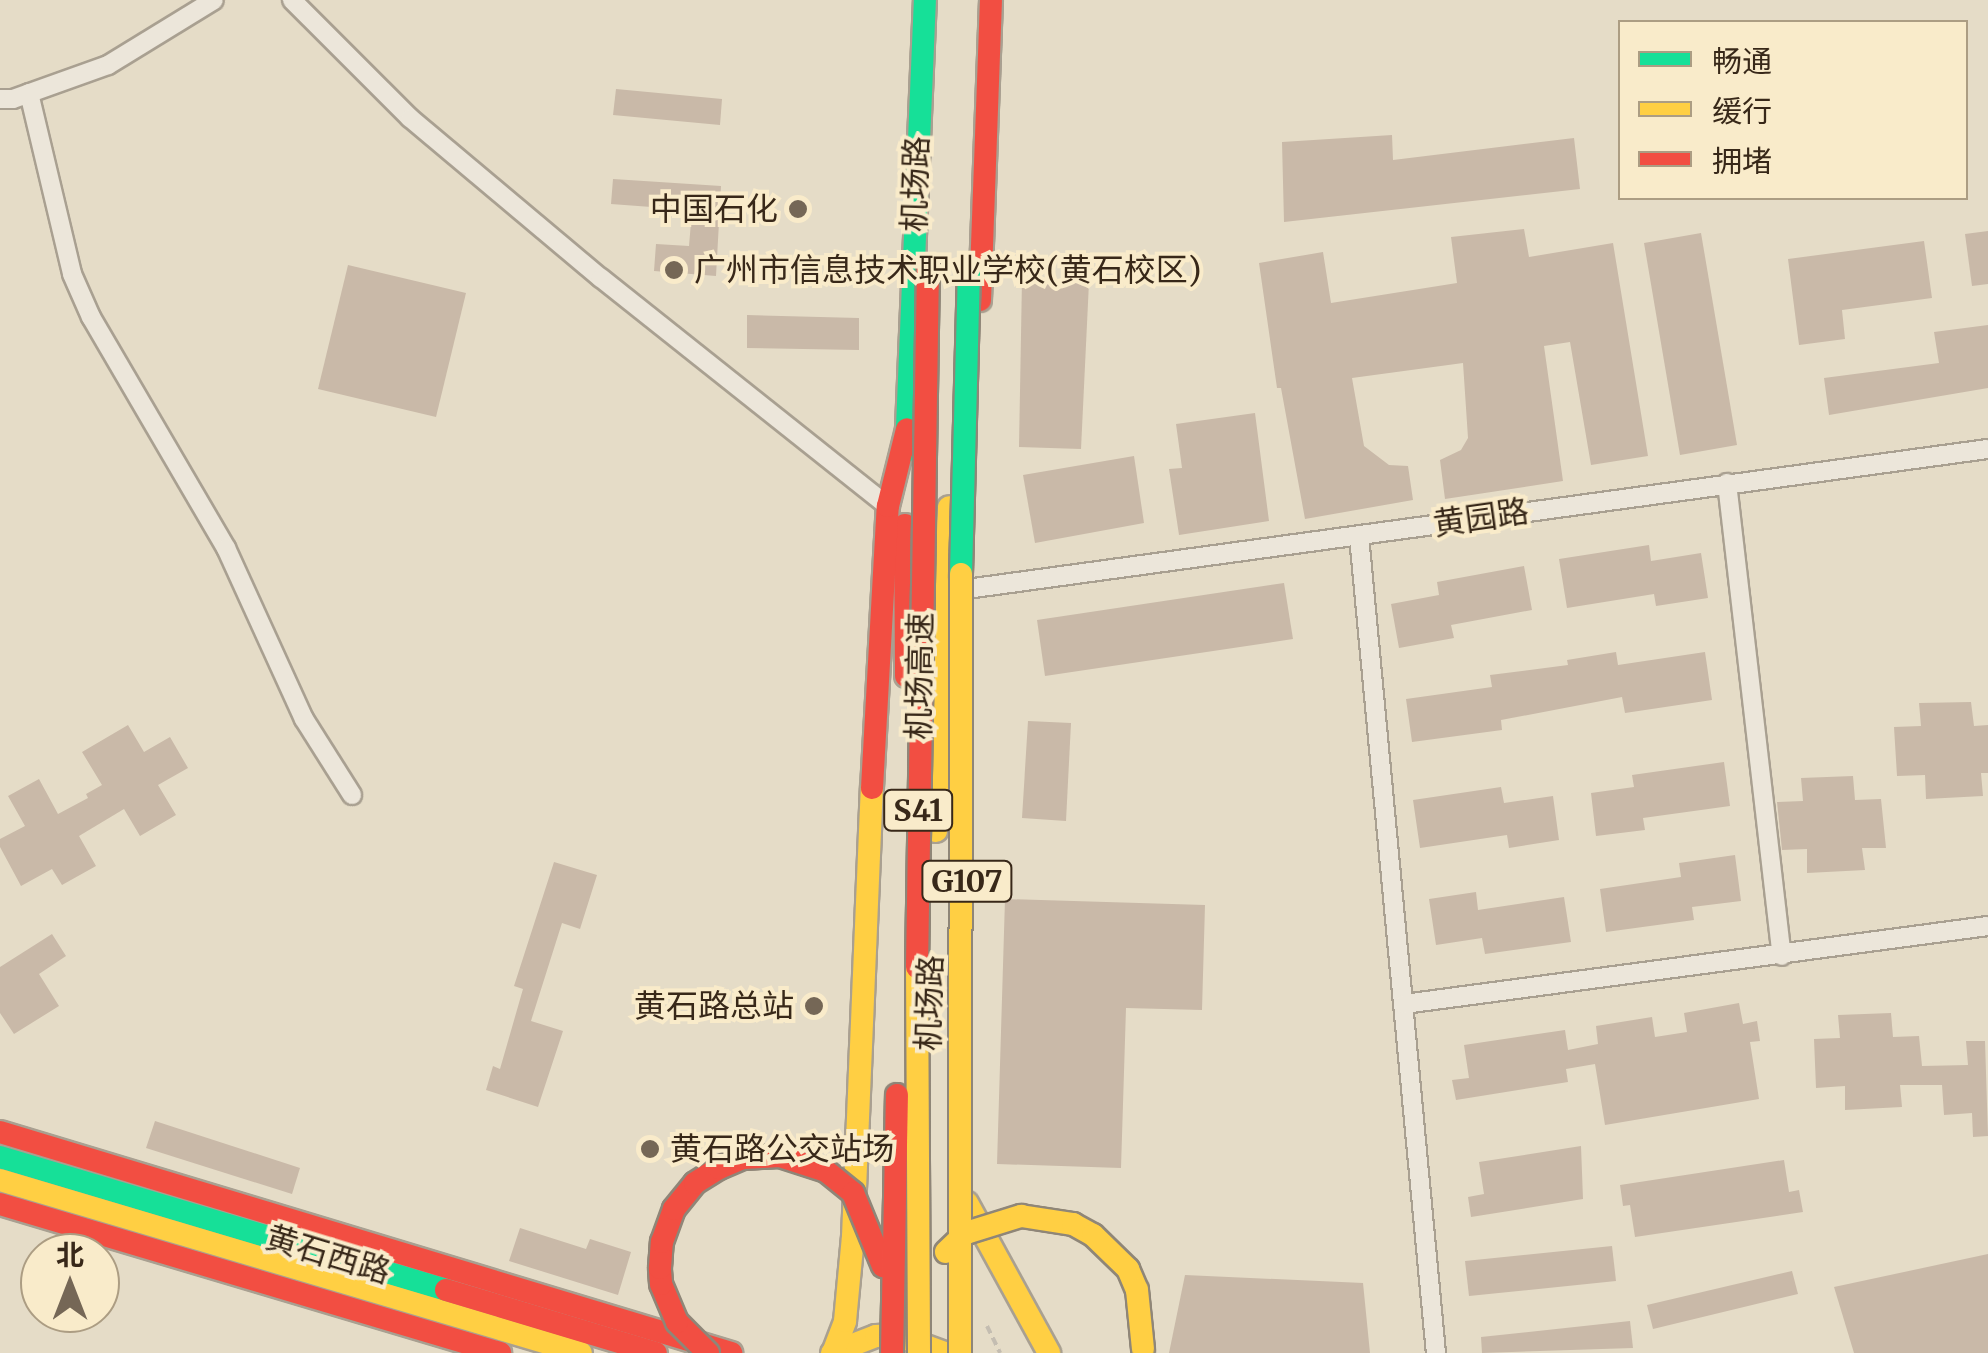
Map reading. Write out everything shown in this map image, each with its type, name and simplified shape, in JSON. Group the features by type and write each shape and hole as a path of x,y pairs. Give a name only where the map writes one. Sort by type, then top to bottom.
{"main road":[{"name":"机场路","path":"892,1353 890,1307 905,830 907,429 925,0"},
{"name":"机场高速","path":"922,1353 920,671 928,266 940,0"},
{"name":"机场高速","path":"958,1353 958,665 979,0"},
{"name":"机场路","path":"958,1353 958,1184 976,417 991,0"},
{"name":"机场路","path":"922,1353 946,528 953,484 976,417"},
{"name":"机场路","path":"833,1352 848,1300 876,680 888,506 907,429"},
{"path":"0,1132 702,1350 731,1353"},
{"name":"黄石西路","path":"0,1157 656,1353"},
{"path":"702,1350 668,1306 662,1284 662,1242 684,1195 719,1168 743,1158 797,1158 840,1180 866,1216 886,1274 890,1307"},
{"path":"855,1179 872,1197 897,1208 928,1206 958,1184"},
{"name":"黄石西路","path":"0,1180 581,1353"},
{"name":"G107","path":"958,1184 984,1240 1049,1353"},
{"path":"0,1204 500,1353"},
{"path":"924,1300 936,1266 966,1233 1021,1216 1047,1218 1093,1235 1128,1269 1137,1290 1142,1353"},
{"path":"833,1352 876,1336 896,1335 945,1353"}],"street":[{"path":"0,100 108,65 214,0"},
{"path":"292,0 410,118 601,278 888,506"},
{"path":"30,93 72,274 91,317 218,532 304,719 352,795"},
{"name":"黄园路","path":"974,588 1988,449"},
{"path":"1727,482 1782,956"},
{"path":"1359,536 1436,1353"},
{"path":"1404,1004 1988,926"}],"building":[{"path":"616,89 722,99 720,125 613,115"},
{"path":"1392,135 1393,160 1574,138 1580,189 1284,222 1282,142"},
{"path":"613,179 721,186 716,276 654,271 656,244 689,246 692,210 611,204"},
{"path":"1524,229 1529,257 1613,243 1648,456 1591,465 1570,342 1544,346 1563,481 1445,499 1440,460 1461,450 1468,438 1463,363 1352,378 1364,446 1389,465 1408,466 1413,500 1305,519 1281,388 1277,388 1259,263 1323,252 1331,303 1457,283 1451,237"},
{"path":"1988,231 1988,284 1972,286 1965,234"},
{"path":"1701,233 1737,445 1680,455 1644,243"},
{"path":"1924,241 1932,298 1842,310 1845,339 1799,345 1788,259"},
{"path":"348,265 466,293 436,417 318,389"},
{"path":"1022,279 1089,282 1081,449 1019,447"},
{"path":"747,315 859,318 859,350 747,348"},
{"path":"1988,325 1988,388 1829,415 1824,378 1939,363 1934,332"},
{"path":"1255,413 1269,521 1179,535 1169,469 1182,468 1176,424"},
{"path":"1134,456 1144,523 1035,543 1023,475"},
{"path":"1649,545 1651,561 1701,553 1708,598 1656,606 1654,594 1567,608 1559,559"},
{"path":"1524,566 1532,610 1451,625 1454,638 1399,648 1391,604 1439,595 1437,582"},
{"path":"1284,583 1293,639 1045,676 1037,620"},
{"path":"1616,652 1618,665 1705,652 1712,700 1625,713 1622,697 1501,720 1502,730 1412,742 1406,699 1492,687 1490,675 1568,665 1567,660"},
{"path":"1971,702 1974,726 1988,725 1988,773 1981,773 1983,796 1926,799 1925,775 1897,776 1894,727 1921,726 1919,703"},
{"path":"1028,721 1071,723 1066,821 1022,818"},
{"path":"128,725 144,752 170,737 188,768 158,785 176,815 140,836 124,809 79,836 96,866 62,885 52,869 21,886 0,847 0,839 25,826 8,796 39,779 58,814 88,798 86,794 102,785 82,752"},
{"path":"1724,762 1730,806 1643,818 1645,830 1596,836 1591,793 1634,787 1632,775"},
{"path":"1853,776 1855,800 1881,799 1886,848 1862,848 1865,870 1807,873 1807,849 1782,850 1777,802 1803,801 1801,778"},
{"path":"1501,787 1504,803 1553,796 1559,840 1509,848 1507,835 1420,848 1413,800"},
{"path":"1735,855 1741,901 1692,907 1694,920 1606,932 1600,889 1681,877 1679,863"},
{"path":"554,862 597,875 580,929 562,923 531,1021 563,1031 538,1107 486,1090 493,1066 500,1069 523,989 514,986"},
{"path":"1476,892 1478,910 1564,897 1571,942 1485,954 1482,938 1436,945 1429,899"},
{"path":"1005,899 1205,905 1202,1010 1126,1008 1121,1168 997,1164"},
{"path":"52,934 66,956 39,974 59,1006 14,1034 0,1013 0,967"},
{"path":"1739,1003 1743,1024 1757,1021 1760,1041 1750,1042 1759,1099 1605,1125 1595,1064 1566,1069 1568,1082 1456,1100 1452,1080 1469,1078 1464,1045 1565,1030 1568,1050 1598,1044 1596,1026 1652,1017 1655,1037 1687,1032 1684,1013"},
{"path":"1891,1013 1893,1037 1919,1036 1922,1066 1968,1065 1966,1041 1985,1041 1988,1136 1973,1137 1972,1113 1944,1115 1942,1085 1900,1085 1902,1107 1845,1110 1845,1086 1816,1088 1814,1039 1840,1038 1838,1015"},
{"path":"155,1121 300,1168 292,1194 146,1148"},
{"path":"1581,1146 1583,1199 1471,1217 1468,1197 1484,1194 1479,1162"},
{"path":"1784,1160 1789,1192 1799,1190 1803,1212 1635,1237 1630,1205 1623,1206 1620,1185"},
{"path":"520,1228 586,1249 590,1239 631,1252 618,1295 509,1261"},
{"path":"1612,1246 1616,1281 1469,1296 1465,1261"},
{"path":"1988,1254 1988,1353 1854,1353 1834,1287"},
{"path":"1792,1271 1798,1294 1653,1329 1647,1305"},
{"path":"1185,1275 1363,1283 1370,1353 1169,1353"},
{"path":"1630,1321 1633,1348 1482,1353 1481,1337"}],"traffic: fast":[{"path":"906,451 925,0"},
{"path":"961,574 969,269"},
{"path":"0,1157 446,1290"}],"traffic: slow":[{"path":"936,831 949,507"},
{"path":"960,1353 961,574"},
{"path":"833,1353 845,1321 853,1237 872,788"},
{"path":"917,967 919,1353"},
{"path":"0,1180 581,1353"},
{"path":"967,1203 1049,1353"},
{"path":"946,1252 966,1233 1021,1216 1073,1224 1093,1235 1128,1269 1137,1290 1143,1349"},
{"path":"832,1353 876,1336 896,1335 945,1353"}],"traffic: jam":[{"path":"980,300 991,0"},
{"path":"917,967 928,266"},
{"path":"872,788 888,506 907,429"},
{"path":"905,525 906,676"},
{"path":"892,1353 897,1095"},
{"path":"0,1132 731,1353"},
{"path":"708,1353 677,1322 661,1284 660,1268 662,1242 674,1209 695,1183 719,1168 743,1158 780,1156 826,1171 853,1193 883,1266"},
{"path":"0,1204 500,1353"},
{"path":"446,1290 656,1353"}],"place":[{"name":"中国石化","path":"798,209"},
{"name":"广州市信息技术职业学校(黄石校区)","path":"674,270"},
{"name":"黄石路总站","path":"814,1006"},
{"name":"黄石路公交站场","path":"650,1149"}]}
